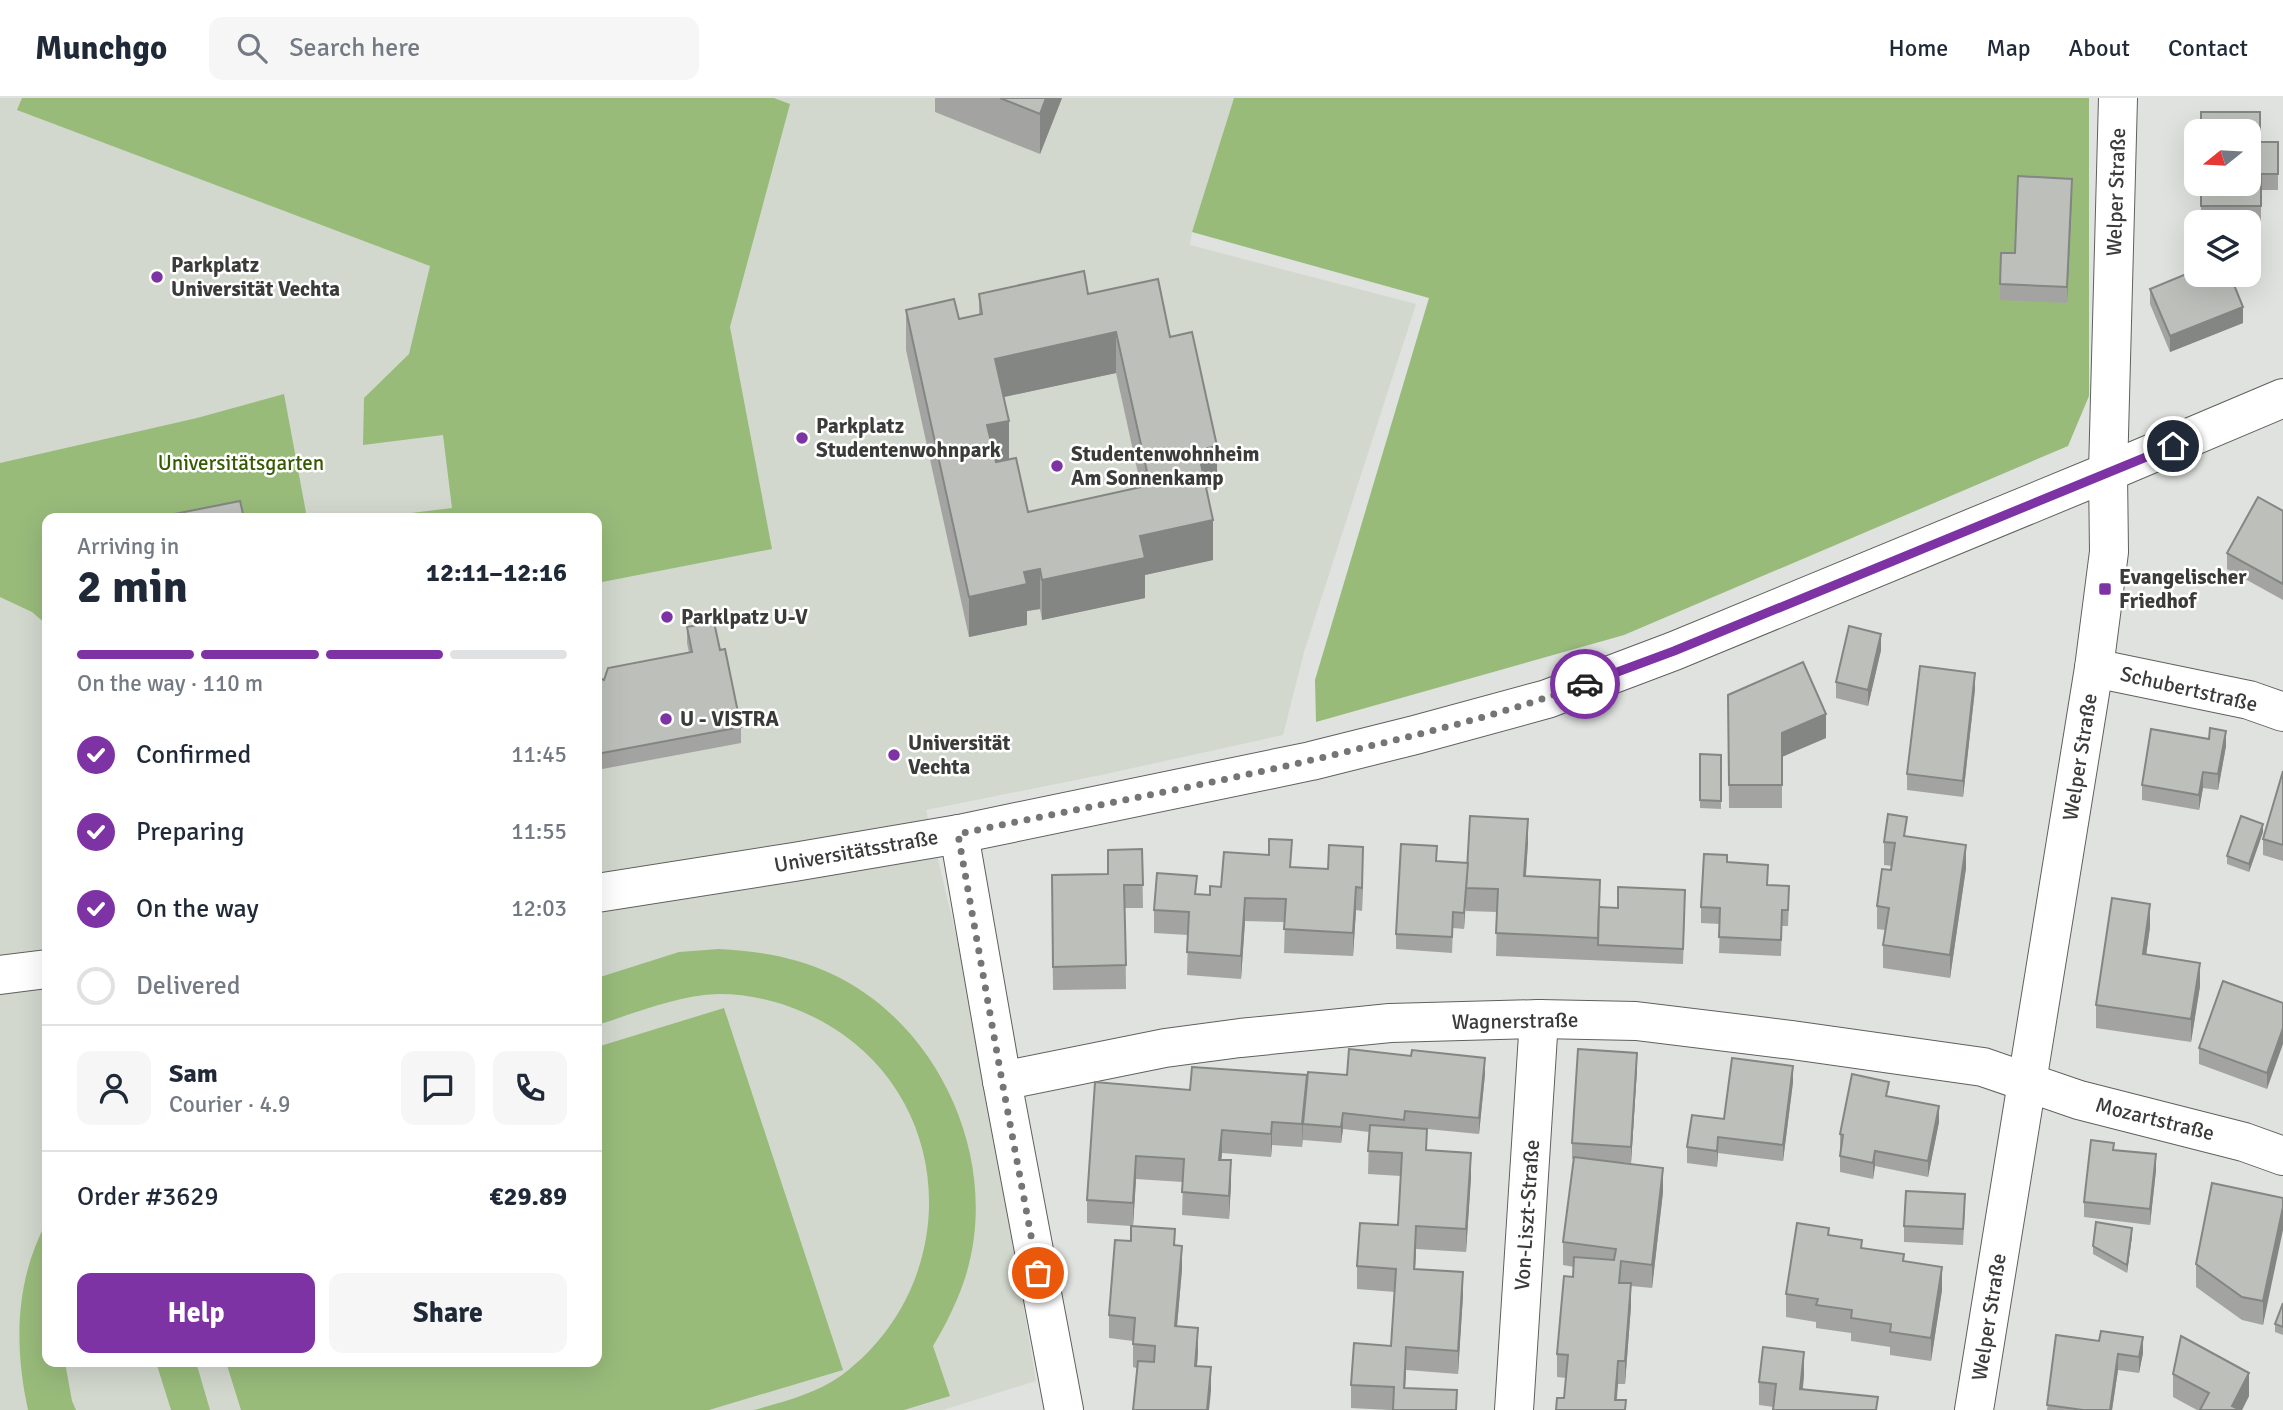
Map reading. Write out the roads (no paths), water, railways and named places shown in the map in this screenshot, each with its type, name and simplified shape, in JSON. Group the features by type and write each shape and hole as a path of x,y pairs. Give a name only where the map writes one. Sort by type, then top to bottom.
{"street":[{"name":"Welper Straße","path":"1974,1410 2094,668 2109,552 2108,472 2118,98"},
{"name":"Universitätsstraße","path":"602,892 958,834 1311,761 1415,736 1546,699 1674,651 2283,398"},
{"name":"Schubertstraße","path":"2094,668 2249,700 2283,712"},
{"path":"958,834 1064,1410"},
{"path":"0,975 42,971"},
{"name":"Wagnerstraße","path":"1002,1081 1165,1048 1240,1038 1390,1023 1539,1019 1636,1021 1792,1040 1983,1067 2028,1082"},
{"name":"Von-Liszt-Straße","path":"1514,1410 1539,1019"},
{"name":"Mozartstraße","path":"2028,1082 2079,1100 2244,1142 2283,1156"}],"place":[{"name":"Parkplatz Universität Vechta","path":"157,277"},
{"name":"Parkplatz Studentenwohnpark","path":"802,438"},
{"name":"Studentenwohnheim Am Sonnenkamp","path":"1057,466"},
{"name":"Evangelischer Friedhof","path":"2105,589"},
{"name":"Parklpatz U-V","path":"667,617"},
{"name":"U - VISTRA","path":"666,719"},
{"name":"Universität Vechta","path":"894,755"}],"park label":[{"name":"Universitätsgarten","path":"241,463"}]}
